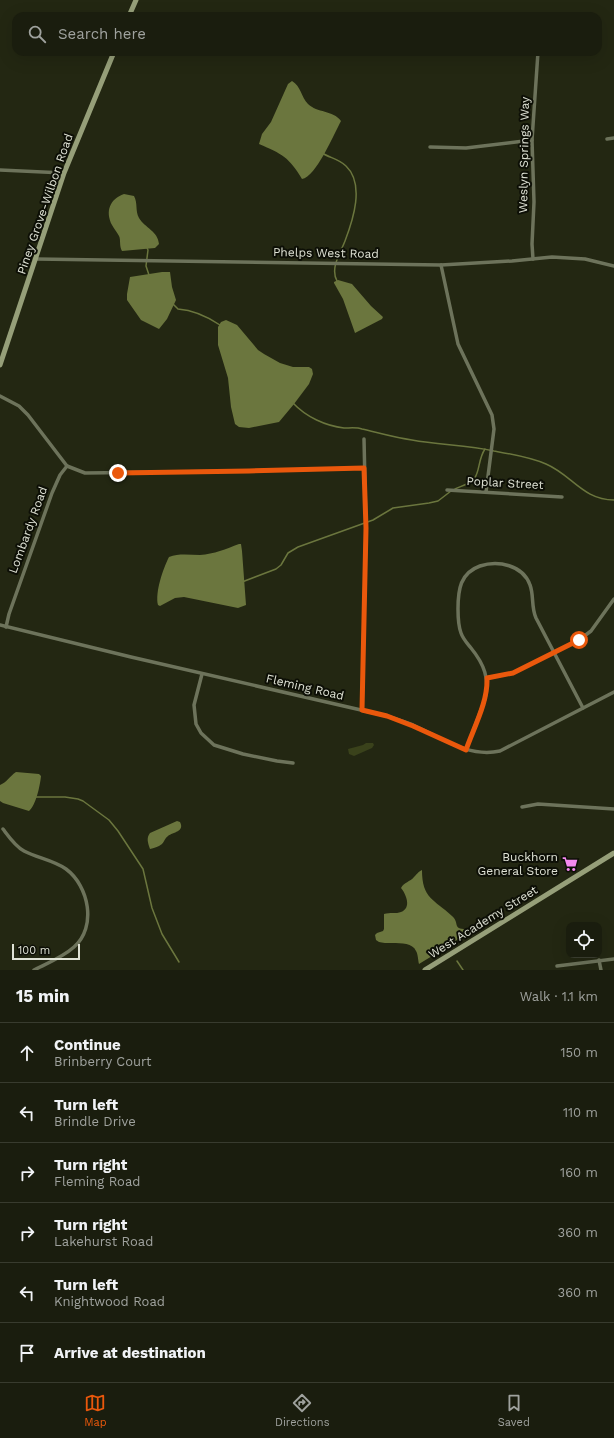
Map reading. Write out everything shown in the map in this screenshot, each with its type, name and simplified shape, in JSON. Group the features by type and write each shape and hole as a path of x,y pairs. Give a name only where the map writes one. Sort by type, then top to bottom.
{"street":[{"path":"131,12 136,0"},
{"name":"Piney Grove-Wilbon Road","path":"0,365 64,173 112,56"},
{"name":"Weslyn Springs Way","path":"533,259 532,244 534,202 532,140 538,56"},
{"path":"607,139 614,138"},
{"path":"430,147 466,148 532,140"},
{"path":"0,170 64,173"},
{"name":"Phelps West Road","path":"36,259 441,265 570,257 614,266"},
{"path":"441,265 458,344 492,415 494,429 486,492"},
{"path":"0,396 19,406 28,415 67,466 85,473 99,474 364,468"},
{"path":"362,710 366,528 364,439"},
{"name":"Lombardy Road","path":"6,627 9,614 52,493 60,474 67,466"},
{"name":"Poplar Street","path":"448,490 562,497"},
{"path":"466,750 485,699 487,678 482,663 461,633 458,619 458,592 462,581 472,570 479,566 506,565 516,568 526,577 531,589 533,612 583,708"},
{"path":"487,678 513,673 579,640 591,631 614,599"},
{"name":"Fleming Road","path":"0,625 202,674 387,716 466,750 486,753 500,751 614,692"},
{"path":"202,674 194,705 196,724 201,733 214,745 277,762 293,763"},
{"path":"522,807 538,804 614,809"},
{"path":"3,829 13,843 23,851 55,863 66,870 74,877 80,886 86,901 88,913 86,928 75,946 66,954 34,970"},
{"name":"West Academy Street","path":"425,970 614,853"},
{"path":"557,966 614,959"},
{"path":"600,960 600,970"}],"shaded area":[{"path":"292,81 295,83 308,104 316,109 338,117 341,121 319,163 313,171 302,179 289,161 274,151 259,144 262,134 271,122 288,84"},
{"path":"124,194 134,196 139,218 154,233 158,240 159,244 155,248 122,251 119,236 110,220 109,210 112,202"},
{"path":"170,272 176,300 167,319 159,329 141,320 127,300 127,294 130,277"},
{"path":"338,280 352,284 371,306 383,317 382,319 355,333 343,299 334,283"},
{"path":"226,320 237,325 258,350 264,354 280,363 293,367 309,367 312,369 313,374 309,384 279,422 249,428 239,427 235,424 231,407 228,378 218,345 218,327 221,322"},
{"path":"241,544 242,551 246,605 238,608 184,597 175,598 160,606 158,605 157,600 159,587 162,574 169,557 210,554"},
{"path":"366,743 373,743 374,745 372,748 354,756 349,754 348,749"},
{"path":"16,772 39,774 41,776 36,800 29,811 0,801 0,785"},
{"path":"177,821 180,822 181,825 180,830 168,836 160,845 150,849 148,839 150,833"},
{"path":"422,870 424,887 430,898 452,916 459,928 466,929 466,931 450,945 419,964 416,951 410,945 379,942 376,940 375,935 384,929 384,914 399,913 404,910 407,901 401,888"}],"waterway":[{"path":"322,153 346,166 352,174 355,182 356,202 354,213 335,266 335,276 337,281"},
{"path":"147,248 146,266 149,275"},
{"path":"173,304 178,309 200,314 220,325"},
{"path":"293,403 310,417 337,427 358,428 406,439 484,449 534,459 563,474 586,492 603,499 614,500"},
{"path":"455,489 468,484 474,479 485,449"},
{"path":"242,582 276,569 281,565 288,553 298,547 373,520 393,508 438,501 451,491"},
{"path":"34,797 65,797 78,799 109,820 143,869 152,908 162,934 179,962"},
{"path":"457,961 463,970"}],"place":[{"name":"Buckhorn General Store","path":"570,864"}],"route":[{"path":"118,473 364,468 366,528 362,710 387,716 413,726 466,750 485,699 487,678 507,675 519,671 579,640"}]}
